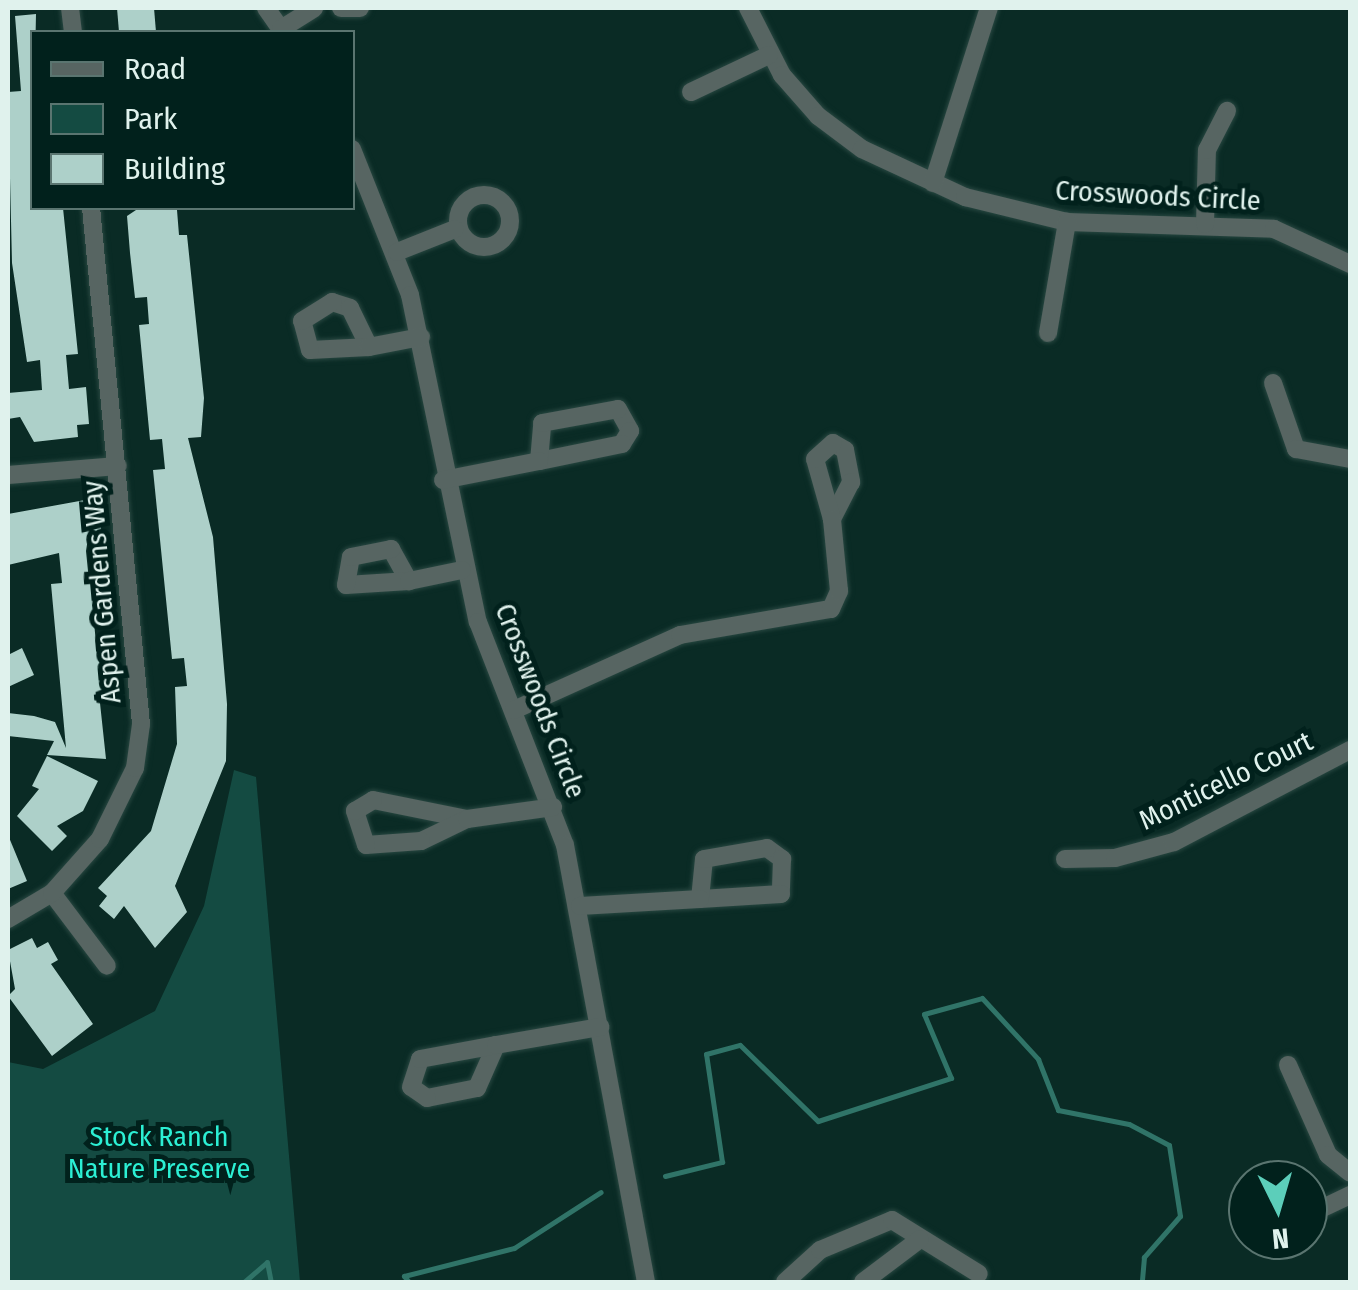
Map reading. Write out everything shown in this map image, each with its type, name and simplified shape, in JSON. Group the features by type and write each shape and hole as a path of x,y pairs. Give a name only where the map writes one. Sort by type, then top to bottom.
{"street":[{"path":"266,8 281,30"},
{"path":"283,30 314,8"},
{"path":"340,8 360,8"},
{"name":"Crosswoods Circle","path":"748,8 770,55 840,134 933,183 1067,222 1205,224 1289,233 1350,264"},
{"path":"933,183 989,8"},
{"path":"691,92 770,55"},
{"path":"1205,224 1207,150 1227,111"},
{"name":"Crosswoods Circle","path":"355,156 397,252 421,337 443,480 462,570 553,807 580,906 646,1282"},
{"name":"Aspen Gardens Way","path":"8,919 52,894 100,839 135,768 139,673 91,210"},
{"path":"1048,332 1067,222"},
{"path":"397,252 455,228"},
{"path":"369,346 421,337"},
{"path":"1272,383 1296,449 1350,459"},
{"path":"443,480 539,461 622,444 629,420 610,409 542,423 539,461"},
{"path":"8,475 118,466"},
{"path":"514,710 680,636 831,610 839,591 832,518"},
{"path":"410,581 462,570"},
{"name":"Monticello Court","path":"1065,859 1174,842 1350,750"},
{"path":"468,819 373,800 354,819 360,841 374,846 422,841 468,819 553,807"},
{"path":"580,906 775,898 785,888 782,858 767,848 710,856 698,868 700,900"},
{"path":"52,894 107,966"},
{"path":"496,1045 477,1088 426,1098 411,1087 420,1059 496,1045 600,1027"},
{"path":"1288,1065 1328,1155 1350,1173"},
{"path":"785,1282 820,1250 892,1220 979,1274"},
{"path":"863,1282 920,1239"}],"green space":[{"name":"Stock Ranch Nature Preserve","path":"234,770 256,777 300,1282 8,1282 8,1062 43,1069 155,1011 204,906"}],"building":[{"path":"117,8 154,8 156,30 119,30"},
{"path":"36,14 36,30 30,30 30,210 63,210 78,354 66,355 69,389 86,387 89,424 77,425 78,437 34,442 20,417 8,419 8,393 42,390 40,360 27,362 12,263 8,92 21,91 15,16"},
{"path":"136,210 177,210 179,235 187,235 204,398 201,437 188,438 213,537 227,704 226,761 175,886 187,912 155,948 124,906 114,919 99,906 107,896 98,888 151,831 177,744 175,687 187,686 184,658 172,659 153,470 165,469 162,439 150,440 139,325 149,324 147,297 135,298 127,216"},
{"path":"85,500 86,512 99,510 102,537 88,538 86,551 89,581 101,580 104,603 105,621 94,622 97,654 109,653 112,681 114,702 100,703 106,759 47,755 54,741 8,736 8,713 34,716 55,722 66,748 51,584 62,583 59,553 8,565 8,514"},
{"path":"22,648 34,675 8,687 8,655"},
{"path":"47,756 98,781 83,811 57,826 67,836 52,851 17,816 39,789 32,786"},
{"path":"8,835 27,881 8,889"},
{"path":"32,938 37,948 48,942 58,960 51,964 93,1024 52,1056 8,996 15,989 8,950"}],"waterway":[{"path":"665,1176 722,1162 706,1054 740,1045 818,1121 951,1078 924,1014 982,998 1038,1059 1058,1110 1129,1124 1169,1145 1180,1216 1144,1257 1142,1282"},
{"path":"409,1282 404,1276 514,1248 601,1192"},
{"path":"244,1282 267,1262 271,1282"},
{"path":"30,1282 56,1282"}]}
